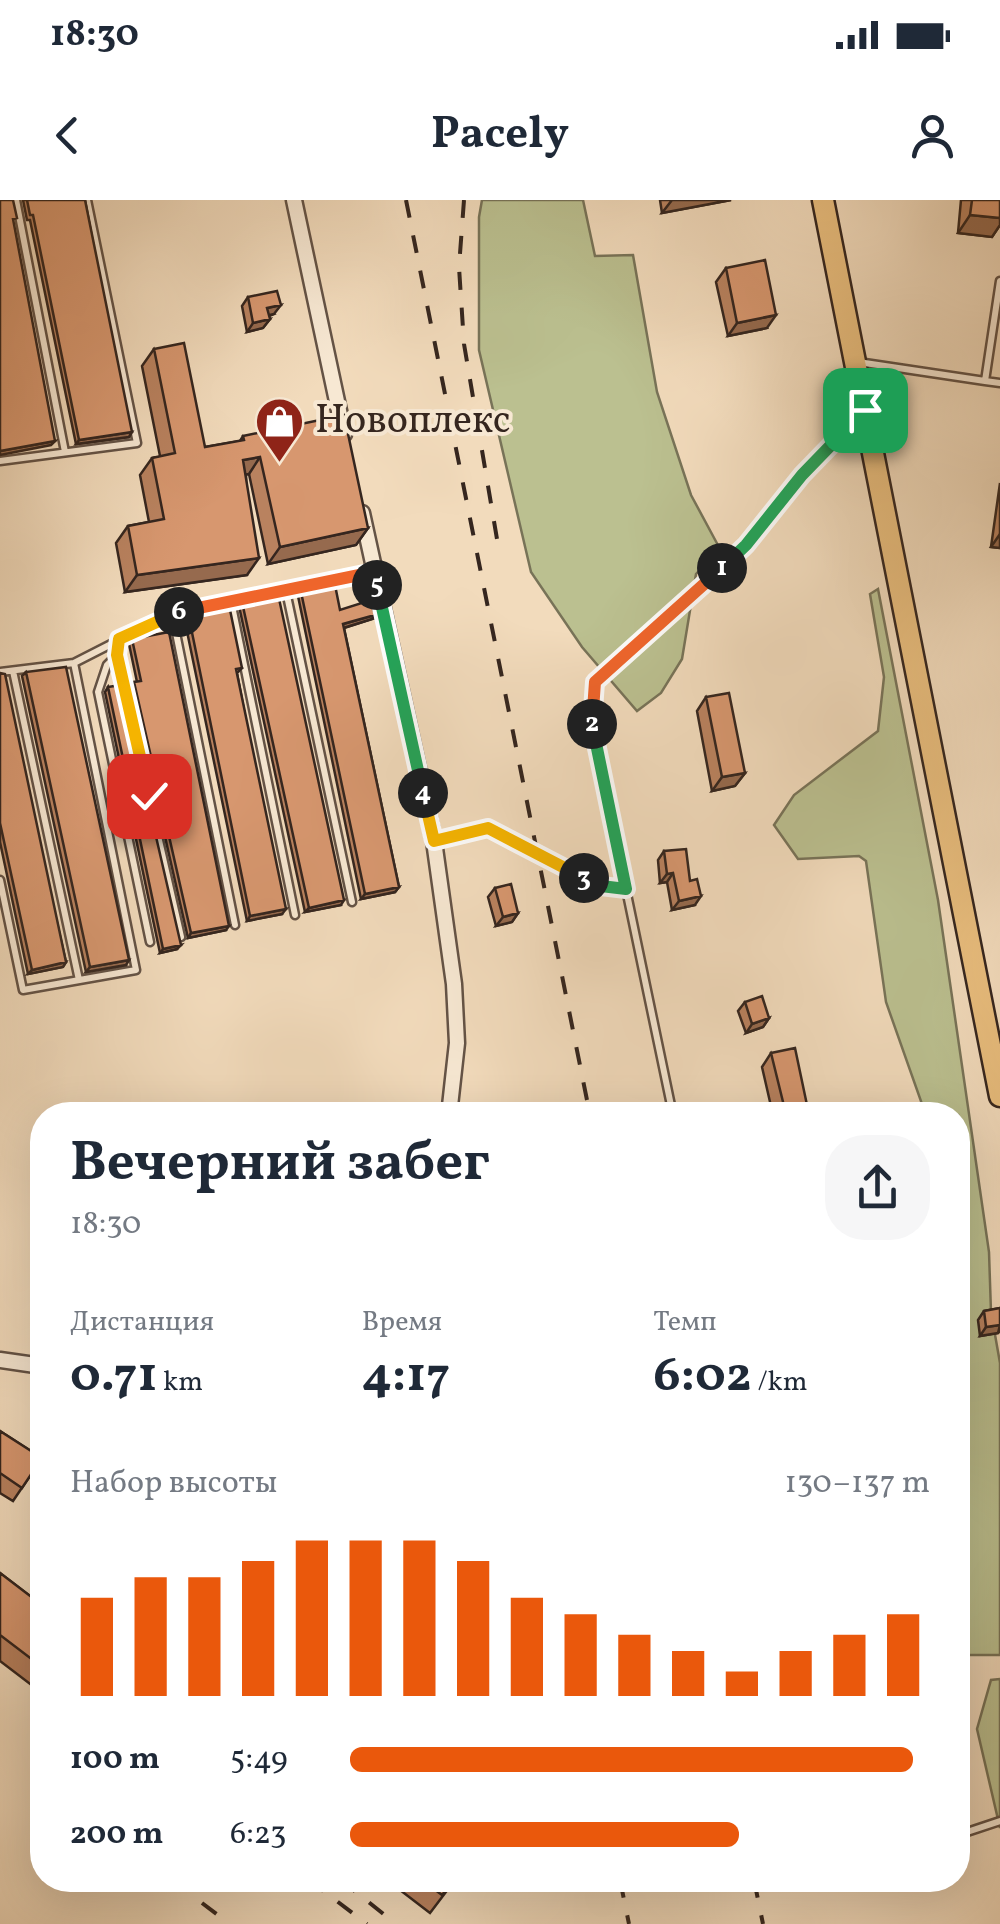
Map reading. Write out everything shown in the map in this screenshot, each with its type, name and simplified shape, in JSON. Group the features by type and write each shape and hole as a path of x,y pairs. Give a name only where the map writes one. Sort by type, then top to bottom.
{"main road":[{"path":"823,200 1000,1096"}],"street":[{"path":"294,200 346,442"},
{"path":"358,498 434,841 454,984 457,1043 451,1102"},
{"path":"0,1360 30,1364"}],"lane":[{"path":"16,200 66,452"},
{"path":"0,461 137,443 87,200"},
{"path":"985,380 1000,281"},
{"path":"856,362 1000,383"},
{"path":"670,1102 592,726 595,682 746,545 802,475 865,410"},
{"path":"0,672 74,663 172,614 374,572"},
{"path":"286,590 352,902"},
{"path":"231,601 295,915"},
{"path":"172,614 235,925"},
{"path":"119,639 117,655 181,937"},
{"path":"117,655 107,665 98,692 150,942"},
{"path":"0,880 23,990 136,970 74,663"},
{"path":"13,672 79,980"},
{"path":"434,841 488,828"},
{"path":"970,1831 1000,1821"}],"path":[{"path":"488,828 601,886 626,889"}],"green space":[{"path":"482,200 583,200 595,256 633,255 657,392 691,495 720,549 696,574 682,659 661,693 637,711 582,647 531,572 479,350"},
{"path":"878,589 938,900 967,1102 921,1102 886,1002 866,861 859,856 798,859 774,825 794,795 878,731 884,677 870,594"},
{"path":"970,1121 1000,1363 1000,1655 970,1655"},
{"path":"1000,1679 1000,1828 977,1729 991,1680"}],"building":[{"path":"0,200 13,200 17,218 13,219 55,441 0,451"},
{"path":"27,200 85,200 132,432 79,440"},
{"path":"972,200 1000,200 1000,218 970,215"},
{"path":"765,260 776,315 737,323 726,268"},
{"path":"277,291 281,305 267,308 270,319 253,323 248,297"},
{"path":"184,343 205,447 344,415 368,528 280,547 260,457 243,460 259,558 137,575 128,526 164,519 152,458 175,453 154,349"},
{"path":"335,585 340,610 371,600 375,615 343,624 399,887 365,894 301,592"},
{"path":"278,594 344,900 309,908 242,602"},
{"path":"229,605 242,668 236,669 286,909 250,916 188,613"},
{"path":"169,632 229,926 191,933 134,682 141,681 132,639"},
{"path":"66,667 129,960 90,967 26,672"},
{"path":"0,673 5,674 66,962 32,970 0,823"},
{"path":"121,685 181,945 163,949 108,687"},
{"path":"729,693 745,773 722,777 706,697"},
{"path":"686,849 690,881 697,879 701,896 679,901 673,873 667,874 664,851"},
{"path":"511,884 518,913 503,917 495,888"},
{"path":"762,996 769,1018 752,1024 745,1002"},
{"path":"795,1048 806,1102 783,1102 771,1053"},
{"path":"1000,1308 1000,1325 986,1327 984,1311"},
{"path":"0,1431 30,1450 30,1476 22,1488 0,1473"},
{"path":"0,1573 30,1596 30,1658 0,1635"}],"railway":[{"path":"406,200 587,1102"},
{"path":"464,200 459,267 464,344 498,545"},
{"path":"325,1892 367,1924"},
{"path":"356,1892 396,1924"},
{"path":"622,1892 629,1924"},
{"path":"756,1892 763,1924"},
{"path":"202,1903 230,1924"}],"place":[{"name":"Новоплекс","path":"280,464"}],"route":[{"path":"149,796 117,655 119,639 172,614 374,572 434,841 488,828 601,886 626,889 592,726 595,682 746,545 802,475 865,410"}]}
